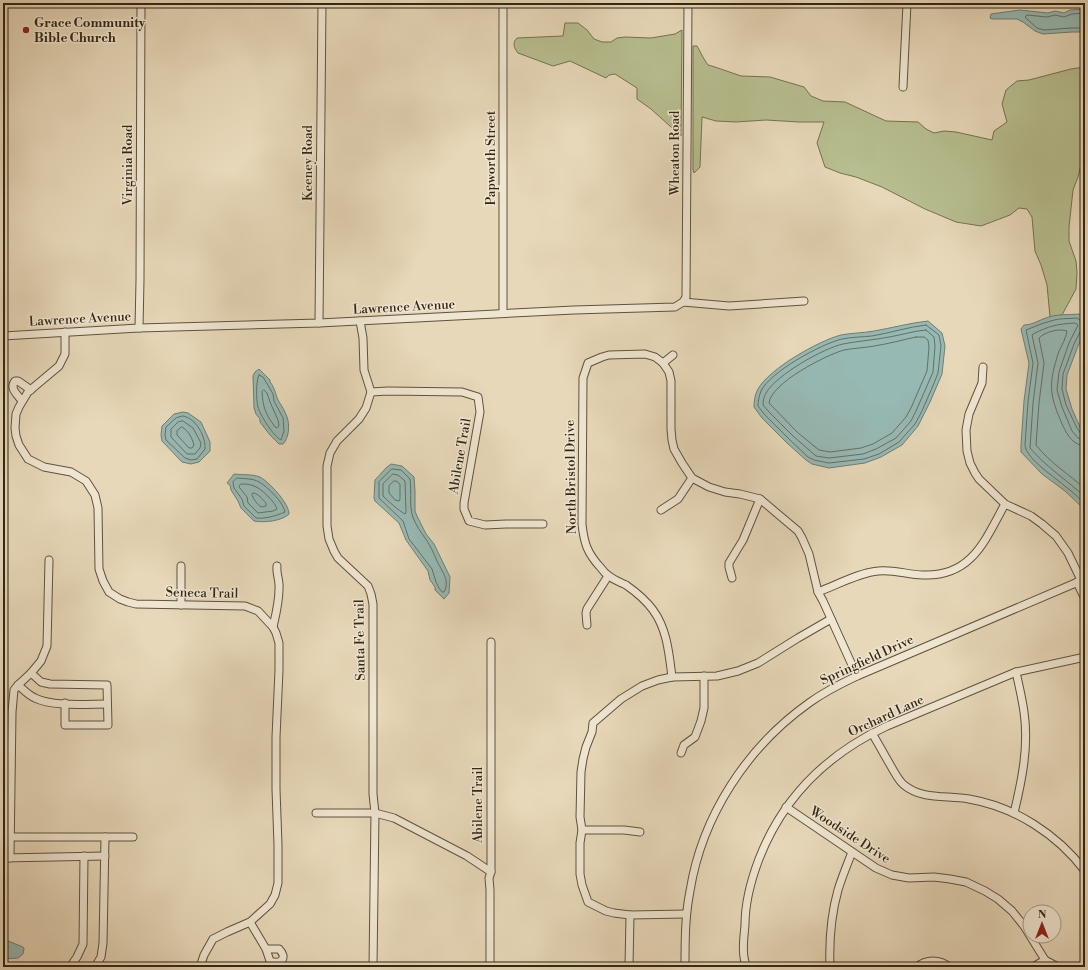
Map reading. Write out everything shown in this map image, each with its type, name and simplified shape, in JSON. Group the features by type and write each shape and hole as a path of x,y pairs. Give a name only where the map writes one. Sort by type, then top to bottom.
{"street":[{"name":"Virginia Road","path":"139,328 141,3"},
{"name":"Keeney Road","path":"319,323 322,3"},
{"name":"Papworth Street","path":"503,3 503,313"},
{"name":"Wheaton Road","path":"683,302 686,297 688,3"},
{"path":"903,87 907,3"},
{"name":"Lawrence Avenue","path":"3,336 139,328 319,323 503,313 675,307 683,302 729,306 804,301"},
{"path":"360,321 363,338 364,370 371,392"},
{"name":"Seneca Trail","path":"65,332 65,354 59,366 28,392 16,414 15,428 18,442 28,459 44,467 70,472 86,481 95,495 98,508 99,569 103,581 110,592 120,599 136,604 245,606 258,611 273,627 279,643 276,760 278,883 275,895 270,904 250,922 213,939 204,954 200,967"},
{"name":"North Bristol Drive","path":"664,363 655,357 645,354 602,357 588,363 582,383 582,524 583,538 593,559 608,576 626,585 640,595 657,616 667,640 672,677"},
{"path":"673,356 664,363 669,372 671,381 671,429 672,440 677,456 692,478 716,490 760,499 798,531 811,559 818,592 856,676"},
{"path":"983,367 982,383 968,421 966,436 967,451 970,463 979,480 1005,504 1031,516 1056,536 1068,553 1081,580 1085,599"},
{"path":"22,401 12,388 12,384 15,381 18,381 31,390"},
{"name":"Abilene Trail","path":"371,392 462,392 478,397 480,412 464,503 464,509 469,521 485,526 506,524 543,524"},
{"name":"Santa Fe Trail","path":"371,392 366,408 360,419 337,442 330,453 327,466 327,526 329,539 338,558 368,586 373,600 373,794 375,813 373,967"},
{"path":"661,510 678,499 692,478"},
{"path":"732,578 729,563 743,540 760,499"},
{"path":"818,592 861,575 877,571 890,570 922,575 941,574 951,571 966,563 976,553 986,539 1005,504"},
{"path":"49,560 47,646 41,661 14,690 12,712 10,837 7,858 105,856"},
{"path":"181,605 182,566"},
{"path":"273,627 279,601 280,587 276,573 277,566"},
{"path":"587,626 587,608 608,576"},
{"name":"Springfield Drive","path":"685,967 686,914 691,882 697,858 706,832 720,802 740,770 761,745 788,719 809,703 856,676 1081,580"},
{"path":"686,914 614,914 588,902 580,874 580,843 582,830 580,817 581,772 593,723 630,692 647,684 672,677 729,674 738,671 758,663 831,619"},
{"name":"Abilene Trail","path":"490,967 489,878 491,642"},
{"name":"Orchard Lane","path":"747,967 744,956 745,920 749,891 755,869 765,844 786,807 817,771 848,747 872,733 1016,672 1085,657"},
{"path":"1014,813 1023,773 1026,743 1024,712 1016,672"},
{"path":"31,673 41,682 50,684 107,685 108,725 65,725 65,703"},
{"path":"681,753 684,745 695,737 701,721 704,708 704,676"},
{"path":"18,684 34,698 41,700 65,703 107,704"},
{"path":"872,733 903,784 914,791 923,794 969,799 1014,813 1036,826 1068,851 1085,871"},
{"path":"3,765 11,765"},
{"path":"3,775 11,775"},
{"name":"Woodside Drive","path":"786,807 876,868 892,875 909,878 950,878 966,882 985,891 998,899 1012,911 1024,926 1045,960 1058,967"},
{"path":"316,813 375,813 394,818 467,856 490,872"},
{"path":"582,830 624,830 640,832"},
{"path":"10,837 133,837"},
{"path":"95,967 100,958 104,943 106,837"},
{"path":"830,967 829,949 834,906 852,852"},
{"path":"80,967 71,965 77,957 83,944 84,856"},
{"path":"629,967 630,914"},
{"path":"250,922 266,949"},
{"path":"1033,967 1045,960"},
{"path":"917,967 928,961 937,961 949,967"}],"green space":[{"path":"565,23 578,23 587,30 594,39 602,42 611,42 617,38 625,37 651,38 675,34 682,30 681,136 651,109 637,99 637,88 615,74 609,75 606,78 570,61 553,66 518,53 515,49 514,44 517,38 563,36"},
{"path":"693,46 697,46 708,65 741,76 770,77 804,87 811,96 823,101 845,102 886,121 918,122 926,129 934,133 944,131 956,132 992,140 994,131 1007,122 1002,104 1006,90 1017,81 1029,80 1071,69 1085,67 1085,158 1082,161 1073,190 1069,227 1069,241 1076,261 1076,289 1062,315 1050,317 1047,285 1035,251 1032,217 1027,209 1019,208 1010,215 981,226 956,222 925,209 882,187 825,167 817,143 824,122 766,120 736,122 716,121 702,117 700,167 694,173"}],"water":[{"path":"1085,9 1085,32 1043,34 1035,31 1017,19 990,18 991,14 1020,10 1048,13 1055,11 1064,13 1070,10"},
{"path":"1079,314 1085,319 1085,331 1067,375 1066,389 1072,409 1080,427 1085,433 1085,510 1065,491 1042,474 1021,452 1024,401 1029,363 1021,329 1024,325 1049,317"},
{"path":"928,321 942,333 945,346 942,374 918,426 902,445 881,457 865,463 829,468 812,464 787,443 762,418 754,407 754,400 758,389 772,373 795,357 820,343 841,335 874,331"},
{"path":"259,369 270,380 287,417 287,438 283,444 279,444 270,435 260,422 254,408 253,376"},
{"path":"183,412 188,413 201,422 210,442 210,451 199,462 191,464 182,462 162,441 161,435 162,426 174,414"},
{"path":"391,464 402,466 414,477 415,511 426,534 434,544 450,577 449,593 444,599 435,590 435,587 430,580 428,571 406,540 399,523 375,501 375,480"},
{"path":"234,474 254,475 260,477 273,488 286,504 289,514 273,521 254,521 241,508 231,490 230,485 227,483"},
{"path":"3,939 23,947 23,954 18,958 3,959"}],"place":[{"name":"Grace Community Bible Church","path":"26,30"}]}
